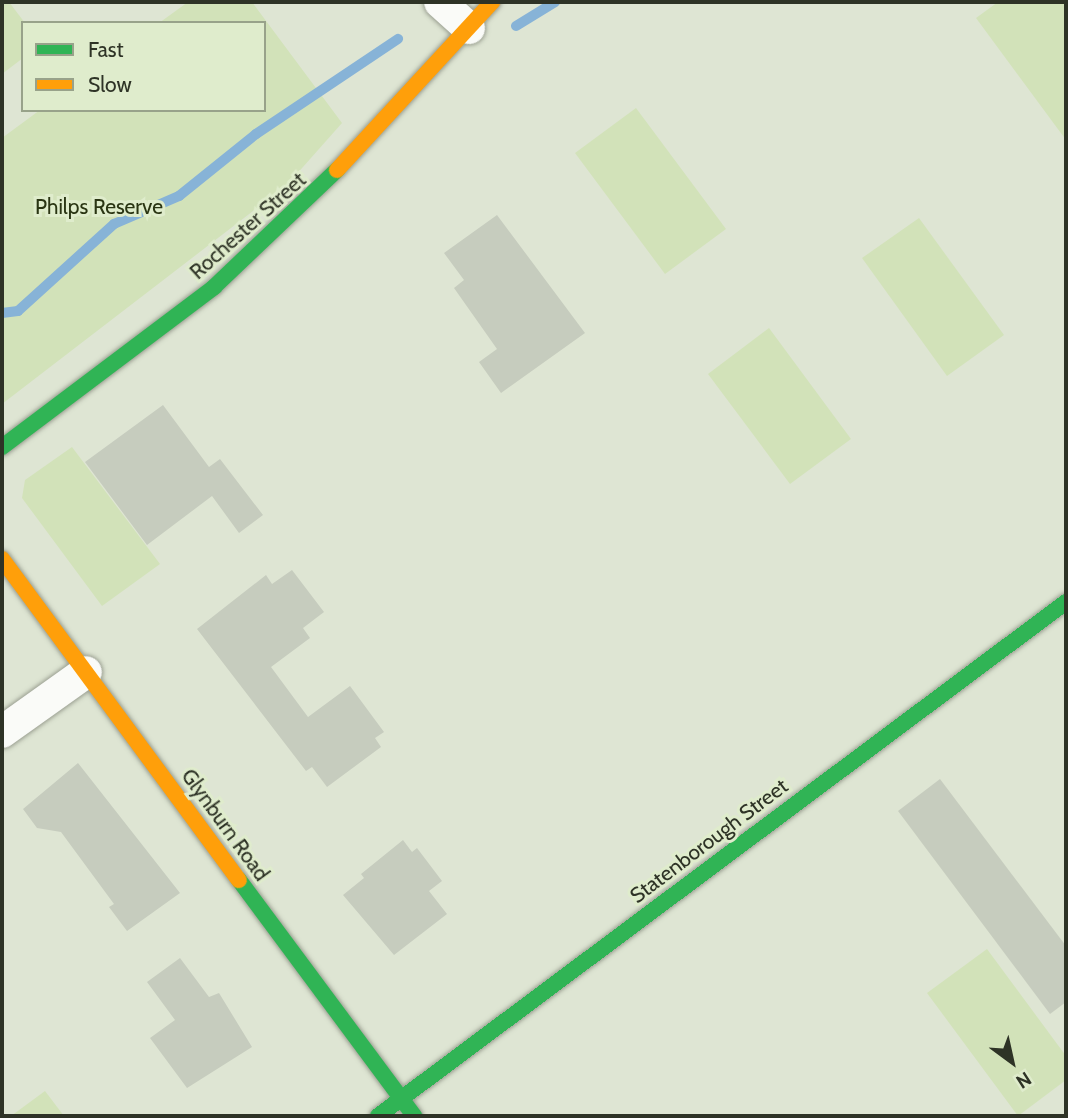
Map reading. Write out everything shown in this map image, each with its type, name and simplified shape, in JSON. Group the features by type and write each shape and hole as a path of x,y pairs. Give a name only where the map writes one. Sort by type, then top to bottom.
{"street":[{"path":"440,2 468,28"},
{"name":"Rochester Street","path":"2,447 214,288 305,205 492,2"},
{"name":"Glynburn Road","path":"2,559 414,1116"},
{"name":"Statenborough Street","path":"378,1116 1066,602"},
{"path":"2,732 86,672"}],"green space":[{"path":"2,2 9,2 23,21 21,21 21,60 2,74"},
{"name":"Philps Reserve","path":"188,2 252,2 342,123 287,185 2,404 2,138 37,112 266,112 266,21 162,21"},
{"path":"998,2 1066,2 1066,140 976,18"},
{"path":"636,108 726,229 665,274 575,153"},
{"path":"919,218 1004,335 947,376 862,258"},
{"path":"769,328 851,439 790,484 708,374"},
{"path":"72,447 160,564 102,606 22,498 25,480"},
{"path":"987,949 1066,1056 1066,1080 1018,1116 927,993"},
{"path":"45,1091 64,1116 11,1116"}],"building":[{"path":"497,215 585,333 501,393 479,362 497,349 454,288 464,280 444,253"},
{"path":"163,405 209,467 220,459 263,515 239,533 212,496 147,545 85,462"},
{"path":"292,570 324,612 303,628 310,638 271,667 308,717 350,686 384,732 375,738 381,747 327,787 312,767 306,771 197,629 266,575 272,584"},
{"path":"78,763 180,893 127,931 109,907 114,904 61,832 37,828 23,809"},
{"path":"940,779 1066,946 1066,1002 1050,1014 898,811"},
{"path":"403,840 412,852 417,848 442,881 429,891 447,914 394,955 343,895 364,878 361,874"},
{"path":"180,958 209,997 219,993 252,1047 187,1088 150,1038 175,1020 147,982"}],"waterway":[{"path":"516,26 555,2"},
{"path":"2,313 18,311 114,224 179,196 256,134 398,39"}],"traffic: fast":[{"path":"2,447 214,287 337,170"},
{"path":"378,1116 1066,602"},
{"path":"239,880 414,1116"}],"traffic: slow":[{"path":"337,170 492,2"},
{"path":"2,559 239,880"}]}
